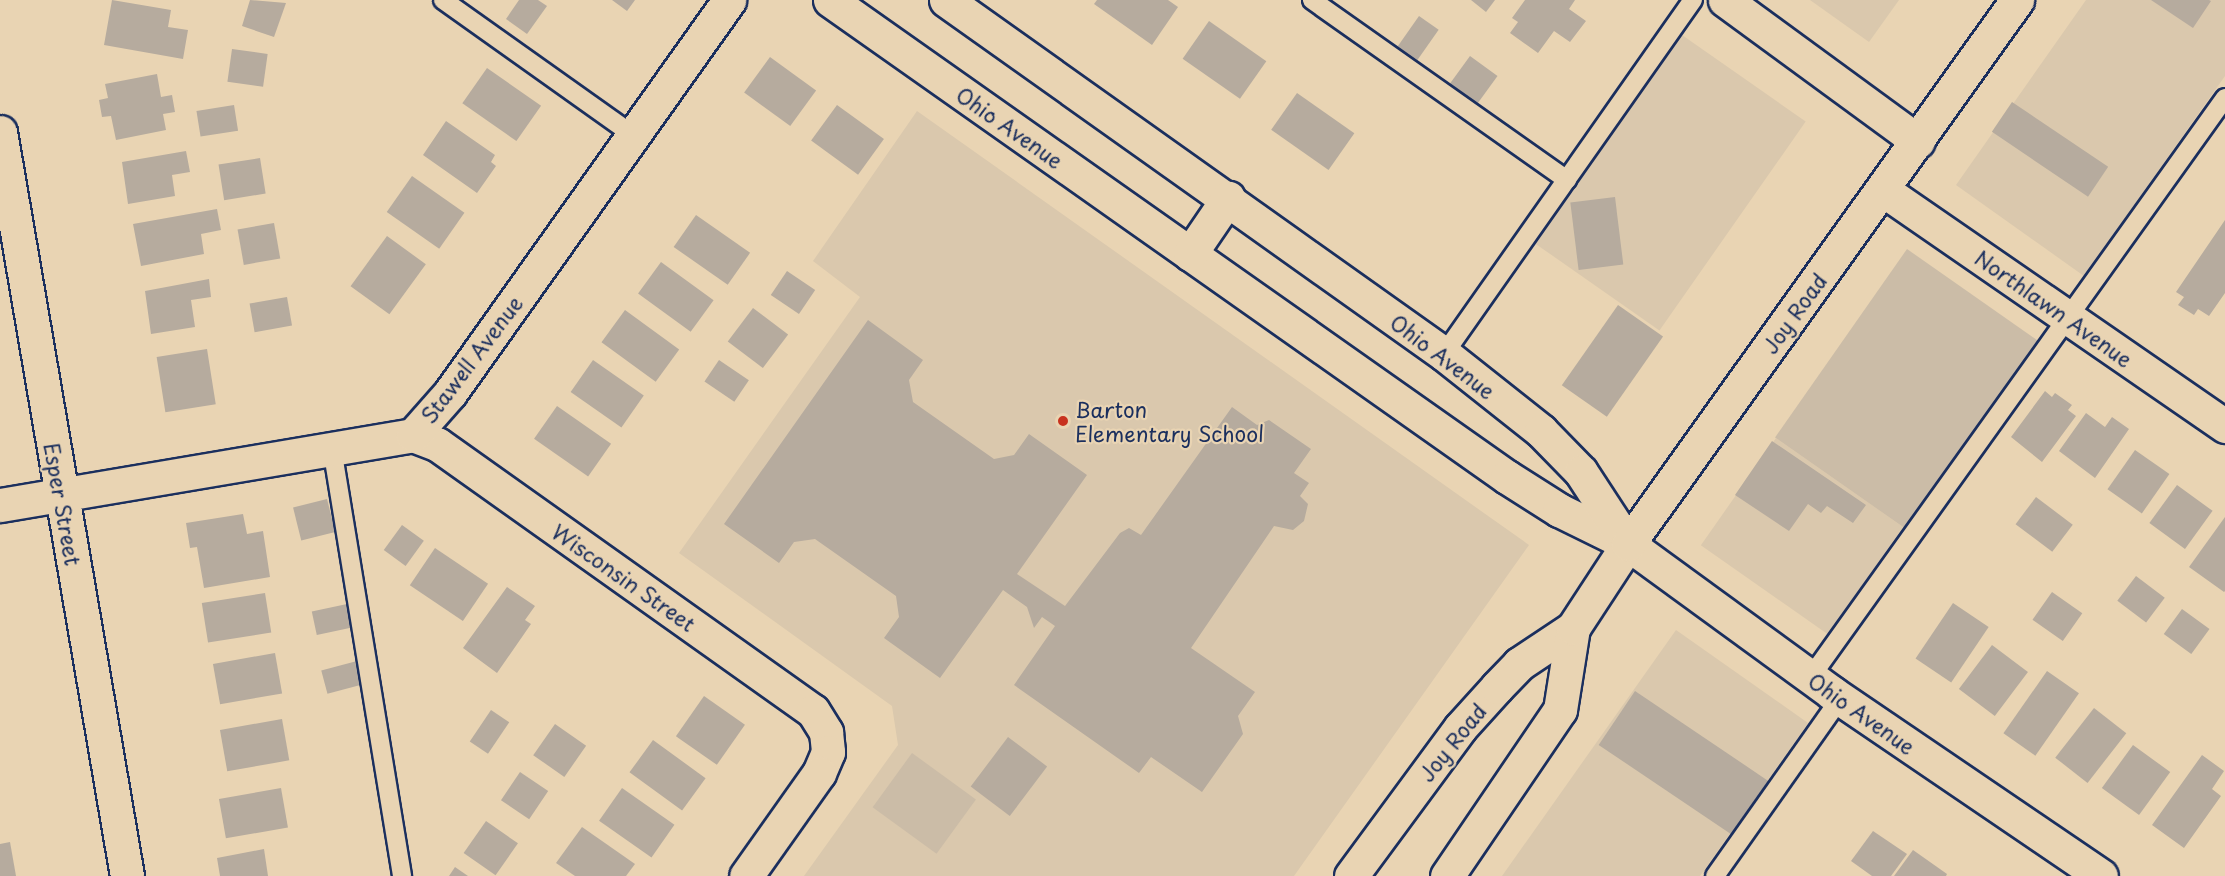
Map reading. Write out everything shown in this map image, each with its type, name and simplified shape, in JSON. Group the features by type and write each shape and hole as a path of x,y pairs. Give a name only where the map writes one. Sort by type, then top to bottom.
{"street":[{"name":"Stawell Avenue","path":"0,505 413,435 450,393 729,0"},
{"name":"Ohio Avenue","path":"830,0 1507,477 1559,510 1628,544 1810,678 2101,876"},
{"name":"Ohio Avenue","path":"946,0 1228,198 1444,354 1541,431 1581,472 1628,544"},
{"path":"1725,0 1918,141"},
{"name":"Joy Road","path":"1351,876 1460,728 1519,664 1573,628 1628,544 2018,0"},
{"name":"Esper Street","path":"0,132 127,876"},
{"name":"Northlawn Avenue","path":"1883,190 2225,426"},
{"path":"1190,254 1228,198"},
{"name":"Wisconsin Street","path":"413,435 437,444 813,711 826,732 828,752 819,773 746,876"},
{"name":"Joy Road","path":"1447,876 1560,710 1573,628"}],"lane":[{"path":"443,0 633,135"},
{"path":"1312,0 1567,180"},
{"path":"1444,354 1693,0"},
{"path":"1810,678 2225,98"},
{"path":"332,448 402,876"},
{"path":"1714,876 1840,699"}],"shaded area":[{"path":"1810,0 1899,0 1869,42"},
{"path":"2086,0 2225,0 2225,76 2084,276 1956,185"},
{"path":"1682,35 1806,122 1659,330 1536,244"},
{"name":"Barton Elementary School","path":"917,111 1529,545 1294,876 804,876 898,745 892,706 679,553 860,297 813,261"},
{"path":"1907,249 2042,344 1910,532 1775,437"},
{"path":"1776,438 1903,527 1828,634 1701,545"},
{"path":"1676,630 1808,723 1700,876 1502,876"},
{"path":"912,753 976,799 937,854 873,807"}],"building":[{"path":"112,0 171,10 168,27 188,30 183,59 104,45"},
{"path":"250,0 286,3 274,37 242,26"},
{"path":"519,0 538,0 547,6 527,34 506,19"},
{"path":"612,0 635,0 627,11"},
{"path":"1097,0 1168,0 1178,7 1152,45 1094,4"},
{"path":"1471,0 1495,0 1486,12"},
{"path":"1525,0 1575,0 1569,9 1586,21 1570,42 1554,31 1538,53 1510,33 1518,22 1512,18"},
{"path":"2151,0 2209,0 2211,1 2193,28"},
{"path":"1419,16 1439,30 1417,60 1398,46"},
{"path":"1209,21 1266,61 1240,99 1183,59"},
{"path":"232,49 268,54 263,87 227,82"},
{"path":"1470,56 1498,76 1478,103 1450,84"},
{"path":"770,57 816,91 790,126 744,93"},
{"path":"487,68 541,106 516,141 462,103"},
{"path":"157,74 161,97 172,95 175,112 163,114 166,130 116,140 111,116 102,117 99,100 108,98 105,84"},
{"path":"1297,93 1354,133 1329,170 1271,130"},
{"path":"2012,102 2108,167 2088,197 1992,132"},
{"path":"234,105 238,131 201,137 196,111"},
{"path":"837,105 884,139 858,175 811,141"},
{"path":"446,121 495,155 491,162 496,166 477,193 423,155"},
{"path":"186,151 190,172 172,175 175,196 128,204 122,162"},
{"path":"260,158 266,194 224,200 219,165"},
{"path":"412,176 464,213 439,249 387,212"},
{"path":"1615,197 1623,264 1579,270 1570,202"},
{"path":"217,209 221,230 201,234 204,254 141,266 133,224"},
{"path":"696,215 750,253 728,285 674,247"},
{"path":"2225,220 2225,293 2209,316 2198,309 2194,315 2178,305 2184,297 2176,292"},
{"path":"274,223 280,258 244,265 238,229"},
{"path":"387,236 426,264 389,314 351,286"},
{"path":"661,262 714,300 691,332 638,294"},
{"path":"787,271 815,290 799,314 771,295"},
{"path":"209,279 211,297 191,300 195,327 151,334 145,291"},
{"path":"287,297 292,326 255,332 250,304"},
{"path":"1618,305 1663,337 1607,417 1562,385"},
{"path":"753,308 788,334 763,368 728,342"},
{"path":"625,310 679,349 656,382 601,342"},
{"path":"868,320 923,360 909,380 913,402 994,459 1014,455 1029,434 1087,475 1017,574 1065,606 1120,533 1129,528 1141,535 1232,407 1257,425 1269,420 1311,449 1294,473 1309,483 1300,496 1308,504 1304,521 1293,530 1274,526 1191,648 1255,692 1238,716 1243,734 1202,792 1151,757 1139,773 1014,685 1055,626 1042,617 1034,628 1027,607 1003,590 940,678 884,638 899,617 896,596 815,539 794,542 779,563 724,524"},
{"path":"207,349 216,404 165,412 157,357"},
{"path":"593,360 644,396 621,428 571,392"},
{"path":"719,360 749,380 734,402 704,382"},
{"path":"2045,391 2052,397 2055,393 2072,405 2068,410 2076,416 2042,462 2011,437"},
{"path":"557,406 611,444 588,477 534,439"},
{"path":"2086,413 2105,427 2112,417 2129,429 2095,478 2059,451"},
{"path":"1772,441 1866,505 1853,523 1827,506 1821,513 1808,504 1789,531 1735,495"},
{"path":"2135,450 2169,474 2142,513 2107,489"},
{"path":"2177,485 2213,511 2185,549 2149,523"},
{"path":"2036,497 2073,525 2052,552 2016,524"},
{"path":"327,499 335,532 301,540 293,507"},
{"path":"243,514 247,534 263,531 270,577 204,588 197,547 190,548 186,523"},
{"path":"2225,517 2225,591 2224,592 2189,567"},
{"path":"402,525 424,541 406,566 384,550"},
{"path":"435,548 488,584 463,621 410,585"},
{"path":"2136,576 2165,598 2146,622 2117,601"},
{"path":"507,587 535,606 525,620 531,624 497,673 463,648"},
{"path":"2052,592 2082,613 2063,641 2032,620"},
{"path":"265,593 271,633 208,643 202,603"},
{"path":"1953,603 1989,627 1951,683 1916,659"},
{"path":"347,604 352,627 317,635 312,611"},
{"path":"2182,609 2210,629 2191,654 2164,634"},
{"path":"1992,645 2028,672 1995,716 1959,689"},
{"path":"275,653 282,693 220,704 213,664"},
{"path":"357,661 363,684 327,694 321,671"},
{"path":"2047,671 2079,693 2035,756 2003,733"},
{"path":"1635,691 1770,782 1734,836 1599,745"},
{"path":"704,696 745,725 717,765 676,736"},
{"path":"2094,708 2126,733 2088,783 2055,758"},
{"path":"491,710 509,722 488,754 470,742"},
{"path":"282,719 289,760 227,771 220,730"},
{"path":"555,724 586,746 564,777 533,755"},
{"path":"1008,737 1047,766 1010,816 971,787"},
{"path":"653,740 706,778 682,811 629,772"},
{"path":"2133,745 2170,772 2139,815 2102,788"},
{"path":"2202,755 2224,771 2212,789 2221,796 2184,848 2152,825"},
{"path":"520,772 548,791 529,819 501,800"},
{"path":"281,788 288,827 226,838 219,799"},
{"path":"622,788 674,825 651,857 599,821"},
{"path":"486,821 518,843 496,875 464,853"},
{"path":"582,827 635,864 626,876 575,876 556,863"},
{"path":"1873,831 1907,854 1891,876 1872,876 1851,861"},
{"path":"10,842 16,876 0,876 0,844"},
{"path":"264,849 268,876 220,876 217,858"},
{"path":"1913,850 1947,874 1946,876 1894,876"},
{"path":"455,867 468,876 449,876"}],"place":[{"name":"Barton Elementary School","path":"1063,421"}]}
